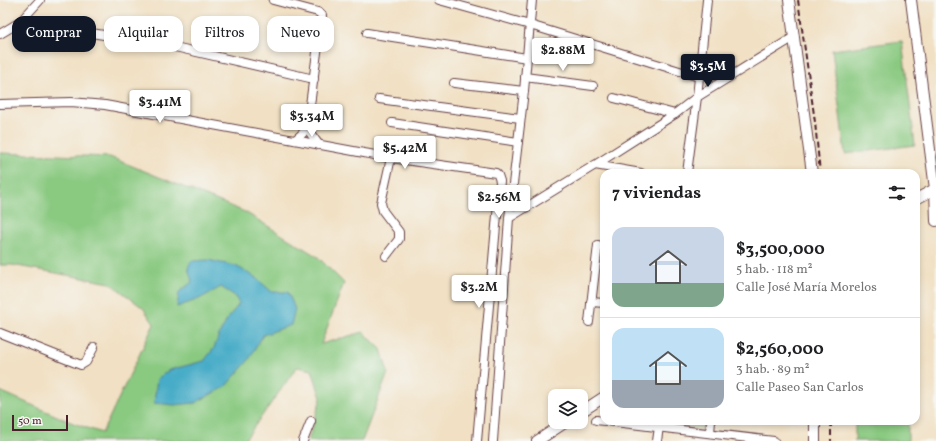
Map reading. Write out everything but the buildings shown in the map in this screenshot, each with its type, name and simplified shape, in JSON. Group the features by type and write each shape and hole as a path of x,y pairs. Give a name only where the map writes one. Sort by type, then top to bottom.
{"main road":[{"path":"789,0 811,169"},
{"path":"911,0 935,189 936,221"},
{"path":"920,197 935,189"},
{"path":"588,407 600,400"},
{"path":"815,425 815,441"},
{"path":"537,441 555,429"}],"street":[{"path":"25,16 40,0"},
{"path":"273,0 321,14 322,19 308,120 303,133 295,140"},
{"path":"439,0 530,25 699,77"},
{"path":"493,441 509,218 524,91 532,0"},
{"path":"688,169 707,0"},
{"path":"0,34 12,27"},
{"path":"366,33 527,58"},
{"path":"96,34 162,44 314,80"},
{"path":"509,218 595,166 697,97 794,37"},
{"path":"525,77 593,86"},
{"path":"454,82 524,91"},
{"path":"614,98 674,114"},
{"path":"379,99 520,118"},
{"path":"0,104 71,102 105,104 391,158 496,173 499,178 477,441"},
{"path":"308,120 311,134 319,145"},
{"path":"392,123 518,142"},
{"path":"386,256 399,239 399,232 383,211 381,203 391,158"},
{"path":"595,166 615,169"},
{"path":"589,322 591,302 600,255 598,244"},
{"path":"591,302 600,303"},
{"path":"0,333 81,365 86,362 94,347"},
{"path":"303,441 311,421"},
{"path":"648,425 774,441"},
{"path":"710,433 711,425"},
{"path":"657,441 659,426"}],"green space":[{"path":"902,41 915,145 845,154 832,50"},
{"path":"0,153 110,157 245,212 318,257 344,283 321,344 363,332 381,349 388,373 362,441 308,441 321,398 312,370 297,367 244,441 0,441 0,391 73,423 102,433 154,324 143,308 110,283 12,265 0,265"},
{"path":"671,425 703,425 703,428"},
{"path":"855,425 908,425 908,441 855,441"}],"water":[{"path":"208,260 236,266 255,277 272,292 288,292 295,309 291,325 263,335 248,361 225,387 195,403 174,405 154,403 157,379 169,370 204,361 214,348 228,318 239,304 235,296 221,287 199,299 177,307 179,292 192,282 188,268 191,261"}],"railway":[{"path":"798,0 815,122 820,169"},
{"path":"831,425 831,441"}]}
